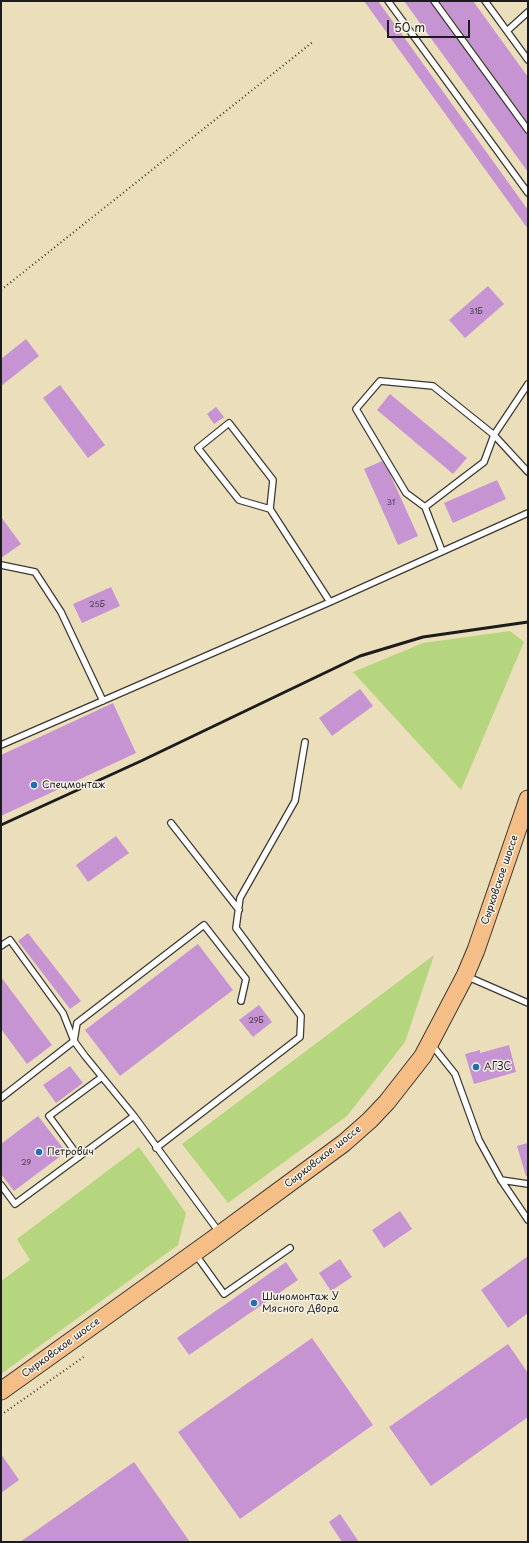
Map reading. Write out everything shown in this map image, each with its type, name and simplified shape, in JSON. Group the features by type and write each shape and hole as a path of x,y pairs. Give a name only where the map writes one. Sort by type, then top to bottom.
{"main road":[{"name":"Сырковское шоссе","path":"1,1391 221,1234 344,1143 370,1120 406,1079 430,1044 465,976 476,950 528,799"}],"lane":[{"path":"388,1 528,193"},
{"path":"434,1 528,130"},
{"path":"485,1 528,60"},
{"path":"507,31 528,12"},
{"path":"442,551 425,507 406,493 356,409 380,381 433,386 494,435 528,472"},
{"path":"425,507 484,462 494,435 528,384"},
{"path":"270,509 239,500 198,448 229,423 273,480 270,509 330,602"},
{"path":"1,745 330,602 528,513"},
{"path":"1,565 35,572 61,612 103,701"},
{"path":"156,1148 300,1037 301,1016 236,928 240,898 295,801 305,742"},
{"path":"171,822 238,910"},
{"path":"1,1098 74,1041 77,1023 204,925 246,979 241,1001"},
{"path":"1,946 10,940 63,1013 74,1041 134,1116 156,1148 221,1234"},
{"path":"465,976 528,1003"},
{"path":"430,1044 455,1074 479,1140 501,1180 528,1220"},
{"path":"79,1157 49,1116 102,1077"},
{"path":"1,1186 16,1204 134,1116"},
{"path":"501,1180 528,1184"},
{"path":"194,1253 224,1294 290,1248"}],"path":[{"path":"1,290 314,41"},
{"path":"1,1415 85,1356"}],"green space":[{"path":"510,631 524,642 461,790 353,672 423,643"},
{"path":"434,955 405,1042 347,1116 228,1203 182,1144"},
{"path":"139,1147 186,1213 178,1245 1,1374 1,1281 30,1260 17,1239"}],"building":[{"path":"364,1 378,1 528,210 528,229"},
{"path":"404,1 430,1 525,132 528,134 528,172"},
{"path":"439,1 473,1 528,77 528,123"},
{"path":"488,286 504,304 465,338 449,320"},
{"path":"26,339 39,356 1,386 1,359"},
{"path":"60,385 105,445 88,458 43,398"},
{"path":"390,394 467,458 453,474 377,410"},
{"path":"216,407 224,417 214,424 207,414"},
{"path":"382,461 389,472 418,536 398,545 364,469"},
{"path":"497,480 506,499 453,523 444,503"},
{"path":"1,517 21,544 1,558"},
{"path":"111,587 120,606 82,623 73,604"},
{"path":"360,689 373,706 332,736 319,718"},
{"name":"Спецмонтаж","path":"113,703 136,753 1,816 1,755"},
{"path":"116,836 129,853 88,882 76,865"},
{"path":"28,933 81,1001 70,1009 18,941"},
{"path":"198,944 233,990 120,1076 85,1030"},
{"path":"1,977 52,1045 27,1064 1,1029"},
{"path":"259,1005 272,1022 253,1037 239,1020"},
{"path":"509,1045 516,1072 474,1084 465,1054 480,1050 480,1053"},
{"path":"70,1066 83,1083 56,1103 43,1085"},
{"path":"38,1116 66,1152 14,1191 1,1174 1,1144"},
{"path":"528,1143 528,1176 526,1176 517,1146"},
{"path":"400,1211 412,1229 384,1248 372,1230"},
{"path":"528,1256 528,1313 508,1328 481,1290"},
{"path":"340,1259 352,1277 331,1291 319,1273"},
{"path":"286,1262 298,1280 189,1355 177,1338"},
{"path":"312,1338 373,1425 240,1519 178,1432"},
{"path":"508,1344 528,1373 528,1417 431,1486 389,1427"},
{"path":"1,1454 19,1480 1,1493"},
{"path":"134,1462 190,1542 20,1542"},
{"path":"340,1514 359,1542 342,1542 329,1522"}],"railway":[{"path":"1,825 141,761 360,656 423,637 528,622"}],"place":[{"name":"Спецмонтаж","path":"34,785"},
{"name":"АГЗС","path":"476,1067"},
{"name":"Петрович","path":"39,1152"},
{"name":"Шиномонтаж У Мясного Двора","path":"254,1303"}]}
